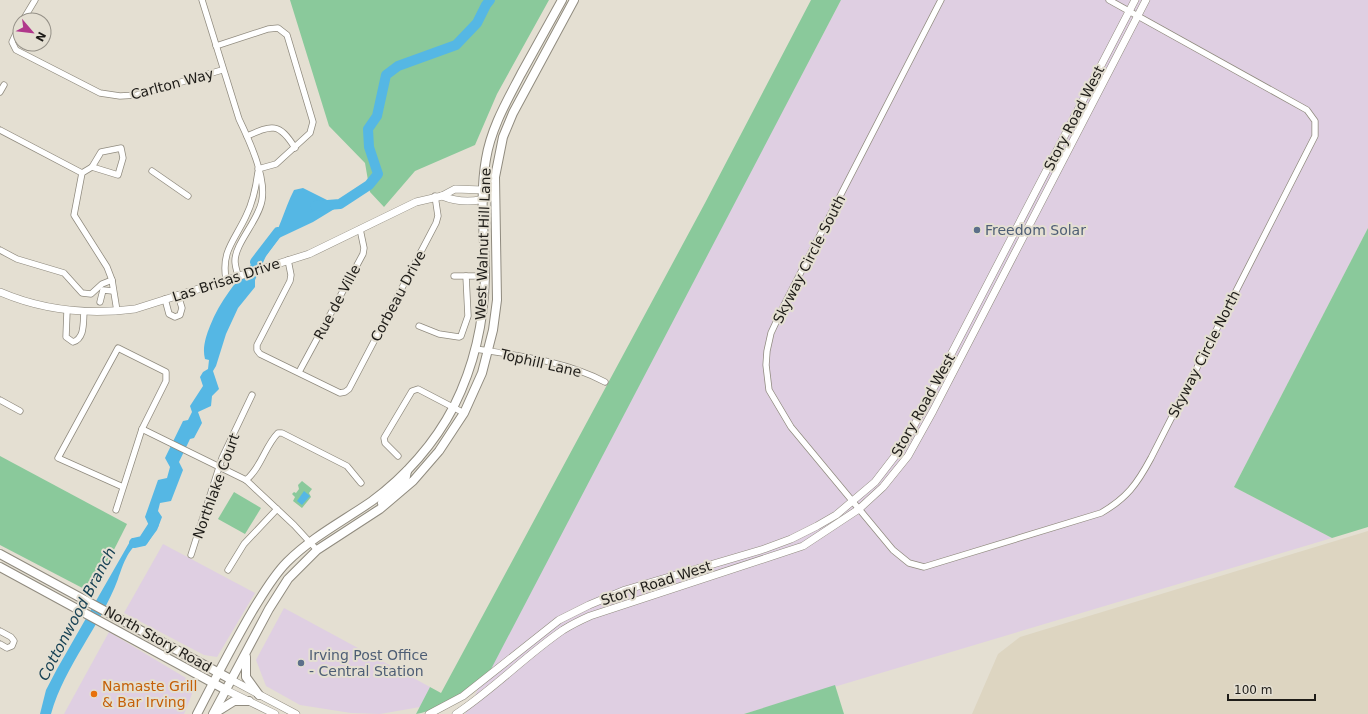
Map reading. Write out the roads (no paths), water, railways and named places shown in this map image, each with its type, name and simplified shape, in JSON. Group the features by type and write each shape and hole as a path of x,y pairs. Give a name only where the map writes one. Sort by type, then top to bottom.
{"main road":[{"name":"West Walnut Hill Lane","path":"197,714 268,586 285,564 310,541 373,500 407,470 430,443 453,407 468,373 476,349 481,318 485,276 482,201 486,158 491,138 502,109 562,0"},
{"name":"West Walnut Hill Lane","path":"214,714 281,588 299,566 317,550 381,508 409,485 428,466 450,436 464,413 482,373 489,351 497,300 495,196 496,171 503,137 513,113 574,0"},
{"path":"381,508 384,499 405,481 407,470"},
{"name":"North Story Road","path":"2,556 110,612 232,680"},
{"name":"North Story Road","path":"0,566 226,690"},
{"path":"155,651 160,641"},
{"path":"247,650 245,662 246,677 260,695"},
{"path":"214,714 234,701 249,701"}],"street":[{"path":"28,12 35,0"},
{"path":"202,0 222,70 263,184 262,201 255,221 237,251 235,260 238,276"},
{"name":"Skyway Circle South","path":"859,510 791,427 778,408 770,390 766,365 767,351 771,333 785,303 941,0"},
{"path":"1109,0 1138,16"},
{"name":"Story Road West","path":"429,714 463,696 554,624 589,605 625,590 739,557 791,539 836,515 875,482 905,443 1135,0"},
{"name":"Story Road West","path":"456,714 469,706 564,630 590,616 647,596 766,560 803,546 859,510 883,487 908,456 939,399 1146,0"},
{"name":"Skyway Circle North","path":"859,510 902,558 909,563 924,567 1101,513 1126,496 1140,478 1312,144 1316,128 1312,115 1299,105 1138,16"},
{"path":"216,46 268,29 278,28 287,35 313,122 310,133 276,164 258,170"},
{"name":"Carlton Way","path":"20,52 100,93 120,96 137,96 222,70"},
{"path":"0,92 4,85"},
{"path":"247,136 267,127 276,128 284,133 294,148"},
{"path":"0,130 82,173"},
{"path":"92,167 118,175 123,158 121,148 101,152 92,167 82,173 74,215 108,267 112,280 116,311"},
{"path":"226,279 224,267 227,251 251,206 258,170"},
{"path":"152,171 188,196"},
{"name":"Las Brisas Drive","path":"0,292 20,300 67,311 101,312 135,309 309,254 416,202 439,196 455,189 483,190 495,196"},
{"name":"Las Brisas Drive","path":"439,196 453,200 482,201 495,196"},
{"name":"Corbeau Drive","path":"299,372 340,392 345,392 349,388 436,223 438,216 439,196"},
{"name":"Rue de Ville","path":"299,372 363,254 364,248 360,229"},
{"path":"0,250 17,259 64,273 82,293 91,294 102,284 112,280"},
{"path":"288,260 291,275 290,281 257,345 257,350 260,354 299,372"},
{"path":"454,276 485,276"},
{"path":"419,326 439,334 461,336 468,316 466,276"},
{"path":"100,302 103,290 113,291"},
{"path":"95,291 100,302 101,312"},
{"path":"165,299 169,314 175,317 180,315 182,308 178,295"},
{"path":"67,311 66,337 73,342 79,340 82,335 84,312"},
{"path":"958,342 968,343"},
{"path":"116,510 142,429 166,381 166,372 118,348 58,458 123,487"},
{"name":"Tophill Lane","path":"476,349 557,363 585,372 605,382"},
{"path":"398,456 385,443 384,438 412,391 418,389 464,413"},
{"path":"931,394 939,399"},
{"name":"Northlake Court","path":"191,555 222,458 252,395"},
{"path":"0,400 20,410"},
{"path":"142,429 246,480 310,541 317,550"},
{"path":"246,480 258,466 274,437 278,433 282,433 347,466 361,483"},
{"path":"228,570 244,544 277,509"},
{"path":"0,566 2,556"},
{"path":"0,630 11,637 14,641 12,646 6,648 0,644"},
{"path":"232,680 296,714"},
{"path":"226,690 275,714"},
{"path":"463,696 469,706"}],"water":[{"path":"303,188 329,201 327,210 351,192 354,197 313,222 279,238 266,256 255,280 255,287 238,308 226,334 213,371 219,389 212,396 211,406 198,412 202,423 194,438 190,439 179,462 183,470 171,501 160,503 158,511 162,517 157,530 145,546 140,543 136,545 129,553 111,597 65,679 51,714 40,714 46,690 132,538 149,538 151,530 145,517 158,480 167,478 170,467 165,458 183,421 188,420 192,412 190,406 203,386 200,377 203,372 208,369 209,360 205,359 205,342 214,317 235,284 271,241 279,227 294,190"},
{"path":"304,491 310,496 302,505 297,501"}],"waterway":[{"name":"Cottonwood Branch","path":"315,206 340,204 369,185 378,174 369,147 368,129 377,116 386,75 398,66 456,45 477,23 490,0"},
{"name":"Cottonwood Branch","path":"255,262 278,232"},
{"name":"Cottonwood Branch","path":"134,543 143,541 154,524 155,518"}],"place":[{"name":"Freedom Solar","path":"977,230"},
{"name":"Irving Post Office - Central Station","path":"301,663"},
{"name":"Namaste Grill & Bar Irving","path":"94,694"}]}
